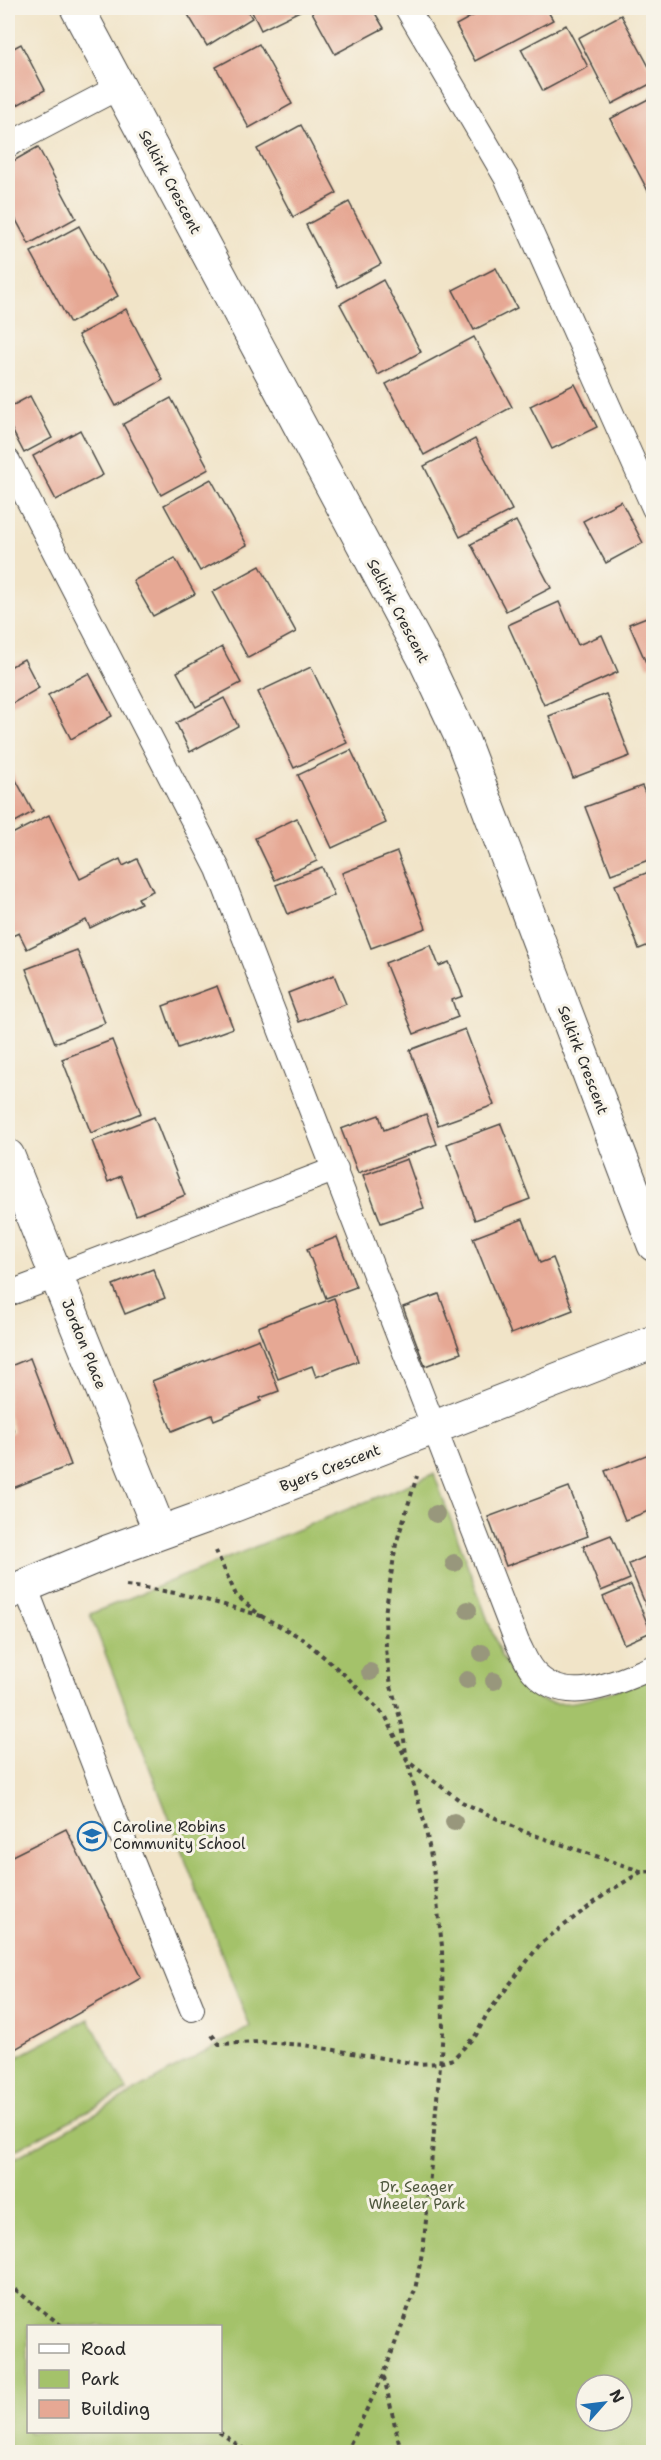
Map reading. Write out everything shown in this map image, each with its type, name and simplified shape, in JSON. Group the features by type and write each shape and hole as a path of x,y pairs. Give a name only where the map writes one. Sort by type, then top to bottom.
{"street":[{"name":"Selkirk Crescent","path":"77,8 426,662 458,731 654,1245"},
{"name":"Jordon Place","path":"8,1156 160,1532"},
{"name":"Byers Crescent","path":"16,1590 107,1552 654,1342"}],"lane":[{"path":"407,8 507,179 654,508"},
{"path":"8,145 119,87"},
{"path":"8,461 218,869 517,1642 532,1670 554,1688 580,1691 610,1685 654,1667"},
{"path":"8,1294 336,1170"},
{"path":"16,1590 115,1819 192,2008"}],"path":[{"path":"346,2452 383,2376 415,2290 424,2242 443,2032 438,1906 425,1825 407,1761 402,1725 391,1686 386,1649 385,1614 396,1544 420,1469 447,1460"},
{"path":"216,1550 236,1595 261,1616"},
{"path":"107,1552 124,1586 156,1589 220,1603 261,1616 303,1638 347,1677 386,1717 407,1761 462,1802 525,1832 641,1872"},
{"path":"192,2008 219,2044 260,2042 304,2045 418,2064 439,2063 453,2059 476,2035 487,2014 541,1943 577,1914 641,1872 654,1870"},
{"path":"8,2284 61,2325"},
{"path":"383,2376 401,2452"},
{"path":"220,2433 248,2452"}],"green space":[{"name":"Dr. Seager Wheeler Park","path":"434,1474 501,1656 526,1689 537,1698 563,1703 612,1692 653,1675 653,2452 8,2452 8,2162 250,2027 90,1614"},
{"path":"89,2019 127,2090 8,2154 8,2062"}],"building":[{"path":"184,8 246,8 252,18 207,46"},
{"path":"250,8 301,8 302,10 261,30"},
{"path":"321,8 372,8 384,28 335,54 312,12"},
{"path":"487,8 546,8 553,20 475,61 456,25"},
{"path":"621,15 654,76 654,82 612,104 578,38"},
{"path":"566,25 588,67 543,91 521,49"},
{"path":"21,44 45,90 8,110 8,51"},
{"path":"259,44 292,104 249,128 216,67"},
{"path":"654,96 654,188 648,191 610,119"},
{"path":"301,125 337,193 293,217 257,149"},
{"path":"38,147 76,218 29,244 8,205 8,164"},
{"path":"349,202 381,264 338,287 306,225"},
{"path":"79,226 118,296 70,323 31,252"},
{"path":"496,268 517,308 474,330 453,290"},
{"path":"383,280 421,352 378,375 340,304"},
{"path":"126,309 163,380 116,406 78,335"},
{"path":"474,337 512,407 424,455 386,384"},
{"path":"575,384 597,427 552,449 530,406"},
{"path":"30,396 52,438 24,453 8,422 8,408"},
{"path":"171,398 209,469 161,495 123,424"},
{"path":"80,430 103,475 56,500 33,456"},
{"path":"475,439 512,510 460,537 424,466"},
{"path":"211,479 247,545 200,571 164,505"},
{"path":"621,501 643,543 606,563 583,521"},
{"path":"516,521 551,588 506,611 471,544"},
{"path":"175,558 195,594 153,616 133,581"},
{"path":"260,566 296,632 248,658 212,592"},
{"path":"559,602 578,645 602,635 618,672 544,705 508,625"},
{"path":"654,614 654,665 648,667 629,624"},
{"path":"222,647 241,683 196,707 177,672"},
{"path":"24,659 39,688 8,706 8,668"},
{"path":"311,667 347,743 294,768 258,692"},
{"path":"89,673 112,716 71,739 48,695"},
{"path":"606,694 630,756 573,778 549,716"},
{"path":"224,698 238,726 190,752 176,723"},
{"path":"351,750 386,823 332,848 298,775"},
{"path":"8,765 33,812 8,826"},
{"path":"642,786 654,814 654,858 611,874 585,807"},
{"path":"49,815 80,879 120,859 123,866 137,859 153,891 138,898 141,903 90,928 86,920 27,949 19,933 12,936 8,928 8,836"},
{"path":"297,818 317,861 275,880 255,838"},
{"path":"397,852 426,928 371,948 342,873"},
{"path":"322,867 334,895 288,914 276,885"},
{"path":"654,870 654,943 639,949 615,885"},
{"path":"431,945 439,966 449,962 463,996 452,1000 458,1017 414,1034 385,963"},
{"path":"77,950 105,1023 55,1043 26,969"},
{"path":"334,975 346,1004 299,1022 288,993"},
{"path":"217,986 233,1028 178,1048 163,1006"},
{"path":"465,1029 494,1105 438,1125 410,1050"},
{"path":"112,1040 141,1113 91,1133 62,1059"},
{"path":"426,1114 437,1144 358,1173 341,1129 379,1115 384,1130"},
{"path":"154,1117 185,1195 136,1215 121,1176 108,1182 92,1141"},
{"path":"501,1124 530,1199 475,1220 447,1144"},
{"path":"407,1159 424,1208 381,1223 363,1175"},
{"path":"523,1219 540,1263 553,1258 573,1310 511,1334 473,1238"},
{"path":"337,1237 356,1287 326,1298 307,1249"},
{"path":"153,1269 165,1298 125,1314 113,1285"},
{"path":"439,1294 461,1353 425,1366 403,1307"},
{"path":"334,1298 358,1361 316,1377 312,1366 278,1379 258,1327"},
{"path":"259,1339 279,1391 214,1420 212,1415 172,1431 152,1381"},
{"path":"30,1358 71,1465 8,1490 8,1435 14,1432 8,1415 8,1367"},
{"path":"654,1452 654,1509 625,1520 605,1471"},
{"path":"569,1487 588,1536 506,1566 488,1517"},
{"path":"611,1535 630,1579 601,1591 583,1546"},
{"path":"654,1553 654,1623 653,1623 629,1564"},
{"path":"631,1585 651,1632 624,1644 603,1597"},
{"path":"66,1829 141,1978 8,2053 8,1858"}],"place":[{"name":"Caroline Robins Community School","path":"92,1836"}]}
